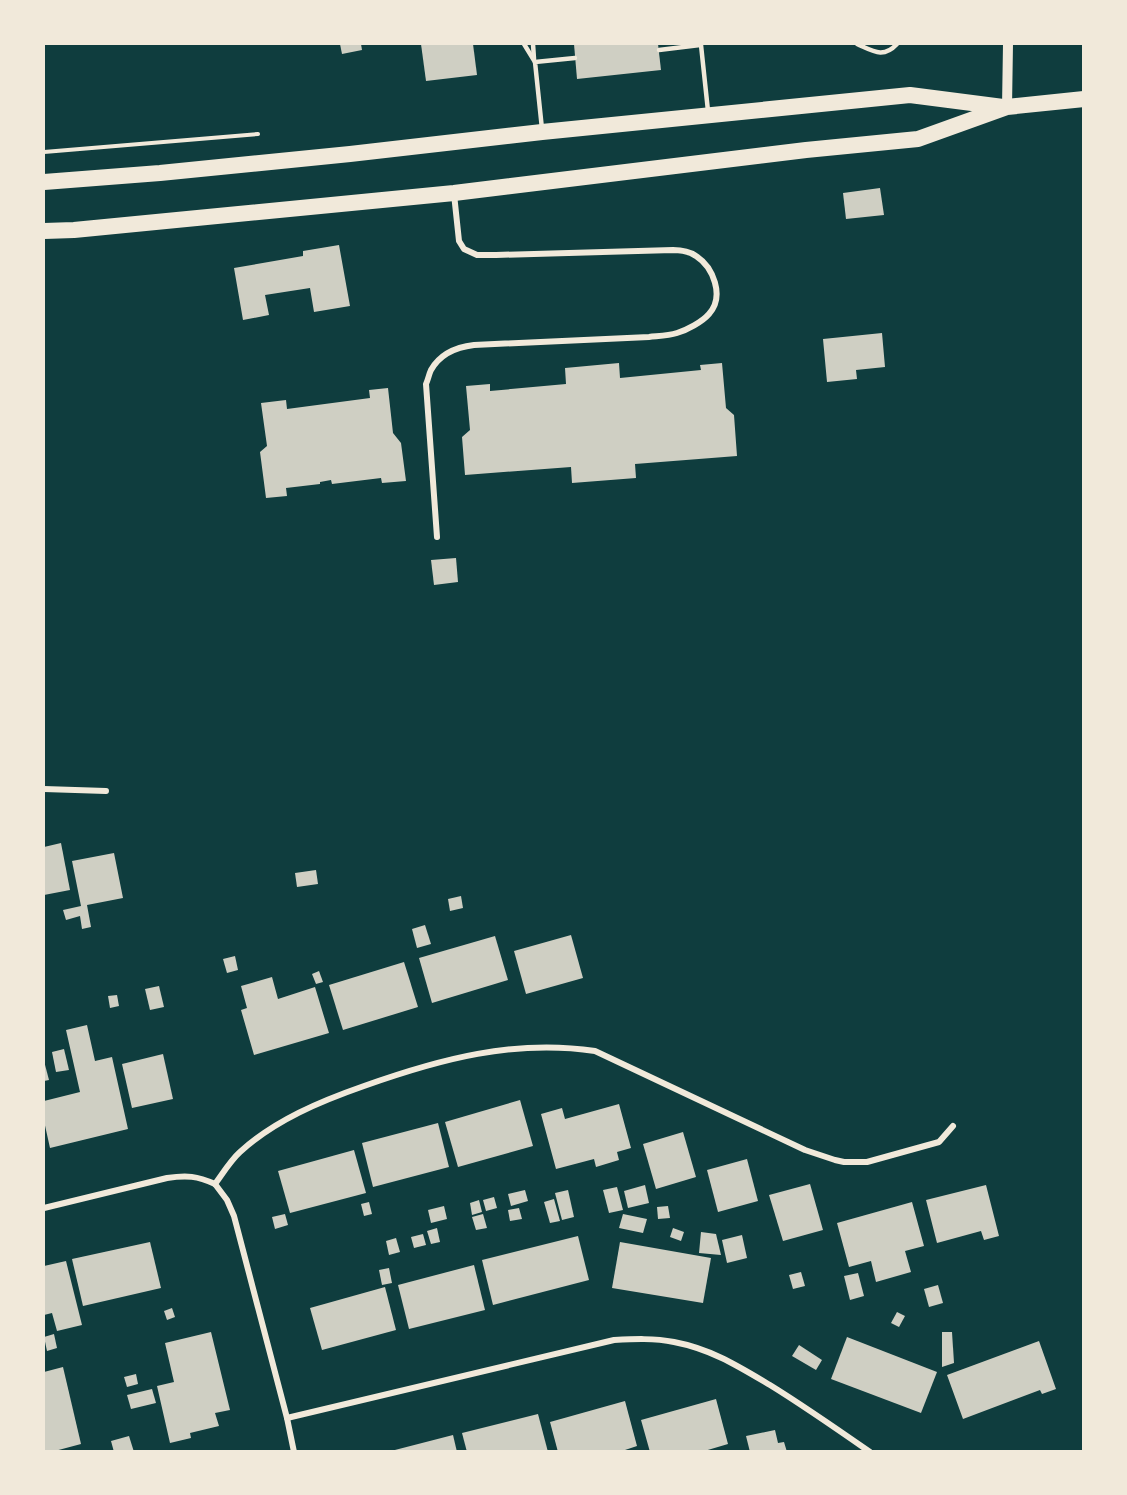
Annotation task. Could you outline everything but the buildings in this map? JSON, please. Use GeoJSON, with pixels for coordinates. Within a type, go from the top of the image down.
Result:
{"type":"FeatureCollection","features":[{"type":"Feature","properties":{"kind":"highway"},"geometry":{"type":"LineString","coordinates":[[44,182],[350,154],[910,95],[1007,107],[1083,99]]}},
{"type":"Feature","properties":{"kind":"highway"},"geometry":{"type":"LineString","coordinates":[[44,231],[454,193],[918,139],[1007,107]]}},
{"type":"Feature","properties":{"kind":"street"},"geometry":{"type":"LineString","coordinates":[[1007,107],[1008,44]]}},
{"type":"Feature","properties":{"kind":"street"},"geometry":{"type":"LineString","coordinates":[[437,537],[426,384],[431,370],[442,358],[463,346],[649,337],[676,333],[710,313],[716,300],[716,286],[712,275],[696,255],[686,251],[477,255],[464,249],[459,241],[454,193]]}},
{"type":"Feature","properties":{"kind":"street"},"geometry":{"type":"LineString","coordinates":[[44,789],[106,791]]}},
{"type":"Feature","properties":{"kind":"street"},"geometry":{"type":"LineString","coordinates":[[215,1184],[240,1152],[284,1121],[316,1104],[438,1062],[493,1051],[541,1047],[567,1047],[596,1051],[805,1150],[844,1162],[867,1162],[939,1142],[953,1126]]}},
{"type":"Feature","properties":{"kind":"street"},"geometry":{"type":"LineString","coordinates":[[44,1208],[167,1178],[199,1177],[215,1184],[227,1200],[234,1216],[294,1452]]}},
{"type":"Feature","properties":{"kind":"street"},"geometry":{"type":"LineString","coordinates":[[287,1418],[614,1340],[646,1338],[672,1341],[724,1358],[789,1397],[870,1452]]}},
{"type":"Feature","properties":{"kind":"lane"},"geometry":{"type":"LineString","coordinates":[[524,44],[535,62]]}},
{"type":"Feature","properties":{"kind":"lane"},"geometry":{"type":"LineString","coordinates":[[533,44],[542,132]]}},
{"type":"Feature","properties":{"kind":"lane"},"geometry":{"type":"LineString","coordinates":[[659,50],[700,44],[708,116]]}},
{"type":"Feature","properties":{"kind":"lane"},"geometry":{"type":"LineString","coordinates":[[856,44],[882,54],[892,50],[897,44]]}},
{"type":"Feature","properties":{"kind":"lane"},"geometry":{"type":"LineString","coordinates":[[535,62],[575,58]]}}]}
